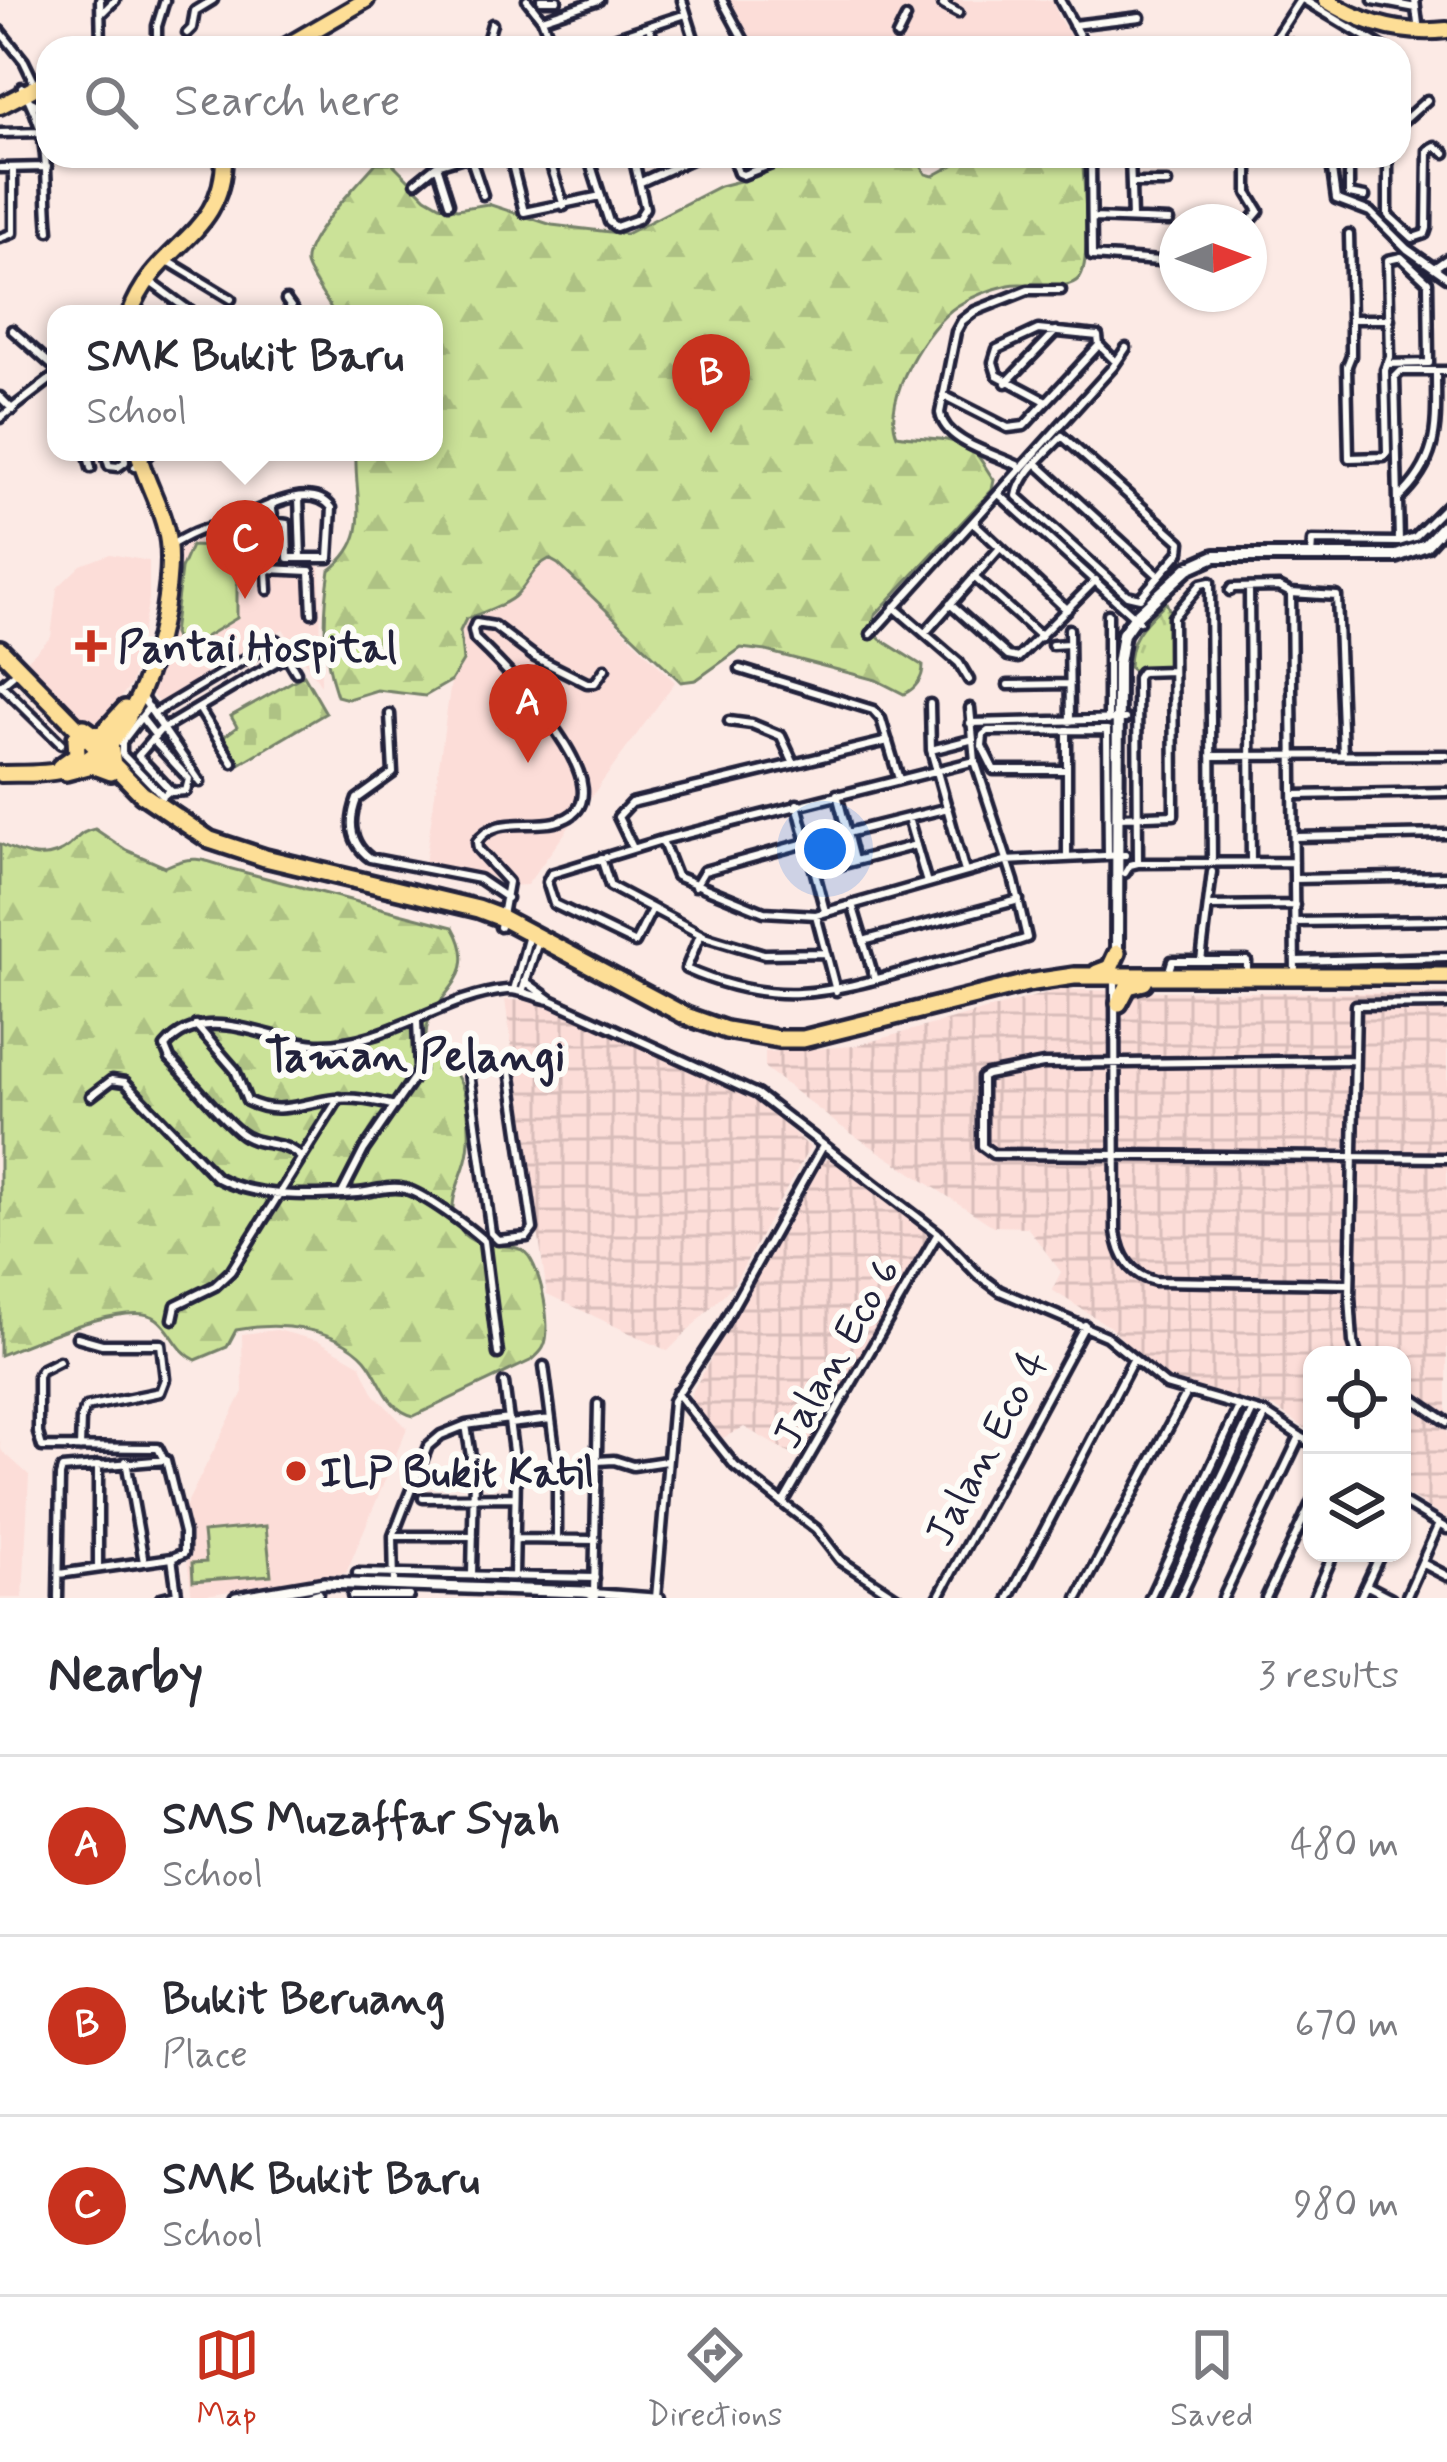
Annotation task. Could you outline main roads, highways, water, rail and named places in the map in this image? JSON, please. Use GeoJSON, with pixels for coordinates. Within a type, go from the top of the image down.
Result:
{"type":"FeatureCollection","features":[{"type":"Feature","properties":{"kind":"highway"},"geometry":{"type":"LineString","coordinates":[[0,649],[95,751]]}},
{"type":"Feature","properties":{"kind":"highway"},"geometry":{"type":"LineString","coordinates":[[0,662],[77,755],[63,770]]}},
{"type":"Feature","properties":{"kind":"highway"},"geometry":{"type":"LineString","coordinates":[[46,695],[94,735],[132,714]]}},
{"type":"Feature","properties":{"kind":"highway"},"geometry":{"type":"LineString","coordinates":[[132,714],[110,745],[156,806],[210,840],[501,922],[706,1024],[779,1039],[818,1036],[1027,982],[1091,979],[1108,970],[1120,954]]}},
{"type":"Feature","properties":{"kind":"highway"},"geometry":{"type":"LineString","coordinates":[[68,741],[123,765]]}},
{"type":"Feature","properties":{"kind":"highway"},"geometry":{"type":"LineString","coordinates":[[63,770],[123,765]]}},
{"type":"Feature","properties":{"kind":"highway"},"geometry":{"type":"LineString","coordinates":[[1120,954],[1127,971],[1123,984]]}},
{"type":"Feature","properties":{"kind":"highway"},"geometry":{"type":"LineString","coordinates":[[1091,979],[1106,987],[1169,975],[1295,973],[1447,979]]}},
{"type":"Feature","properties":{"kind":"highway"},"geometry":{"type":"LineString","coordinates":[[1123,984],[1295,973]]}},
{"type":"Feature","properties":{"kind":"main road"},"geometry":{"type":"LineString","coordinates":[[296,36],[353,0]]}},
{"type":"Feature","properties":{"kind":"main road"},"geometry":{"type":"LineString","coordinates":[[299,36],[366,0]]}},
{"type":"Feature","properties":{"kind":"main road"},"geometry":{"type":"LineString","coordinates":[[1326,0],[1358,19],[1395,29],[1447,26]]}},
{"type":"Feature","properties":{"kind":"main road"},"geometry":{"type":"LineString","coordinates":[[1340,0],[1381,16],[1416,11],[1447,26]]}},
{"type":"Feature","properties":{"kind":"main road"},"geometry":{"type":"LineString","coordinates":[[0,103],[35,86]]}},
{"type":"Feature","properties":{"kind":"main road"},"geometry":{"type":"LineString","coordinates":[[131,305],[149,267],[206,212],[219,168]]}},
{"type":"Feature","properties":{"kind":"main road"},"geometry":{"type":"LineString","coordinates":[[132,305],[164,258],[212,214],[221,193],[221,168]]}},
{"type":"Feature","properties":{"kind":"main road"},"geometry":{"type":"LineString","coordinates":[[138,461],[159,536],[159,580]]}},
{"type":"Feature","properties":{"kind":"main road"},"geometry":{"type":"LineString","coordinates":[[0,771],[63,770],[95,751],[132,714],[148,706],[169,547],[164,522],[139,461]]}},
{"type":"Feature","properties":{"kind":"main road"},"geometry":{"type":"LineString","coordinates":[[153,514],[169,547]]}},
{"type":"Feature","properties":{"kind":"main road"},"geometry":{"type":"LineString","coordinates":[[1120,954],[1117,855],[1128,817],[1114,723],[1127,643],[1137,619],[1190,574],[1215,563],[1404,555],[1426,544],[1447,522]]}},
{"type":"Feature","properties":{"kind":"main road"},"geometry":{"type":"LineString","coordinates":[[1311,557],[1403,562],[1429,550],[1447,532]]}},
{"type":"Feature","properties":{"kind":"main road"},"geometry":{"type":"LineString","coordinates":[[132,714],[164,552],[169,547]]}},
{"type":"Feature","properties":{"kind":"main road"},"geometry":{"type":"LineString","coordinates":[[1117,855],[1125,873],[1120,954]]}},
{"type":"Feature","properties":{"kind":"place","name":"Bukit Beruang"},"geometry":{"type":"Point","coordinates":[711,433]}},
{"type":"Feature","properties":{"kind":"place","name":"SMK Bukit Baru"},"geometry":{"type":"Point","coordinates":[245,599]}},
{"type":"Feature","properties":{"kind":"place","name":"Pantai Hospital"},"geometry":{"type":"Point","coordinates":[91,646]}},
{"type":"Feature","properties":{"kind":"place","name":"SMS Muzaffar Syah"},"geometry":{"type":"Point","coordinates":[528,763]}},
{"type":"Feature","properties":{"kind":"place","name":"ILP Bukit Katil"},"geometry":{"type":"Point","coordinates":[296,1471]}},
{"type":"Feature","properties":{"kind":"district","name":"Taman Pelangi"},"geometry":{"type":"Point","coordinates":[415,1054]}}]}
